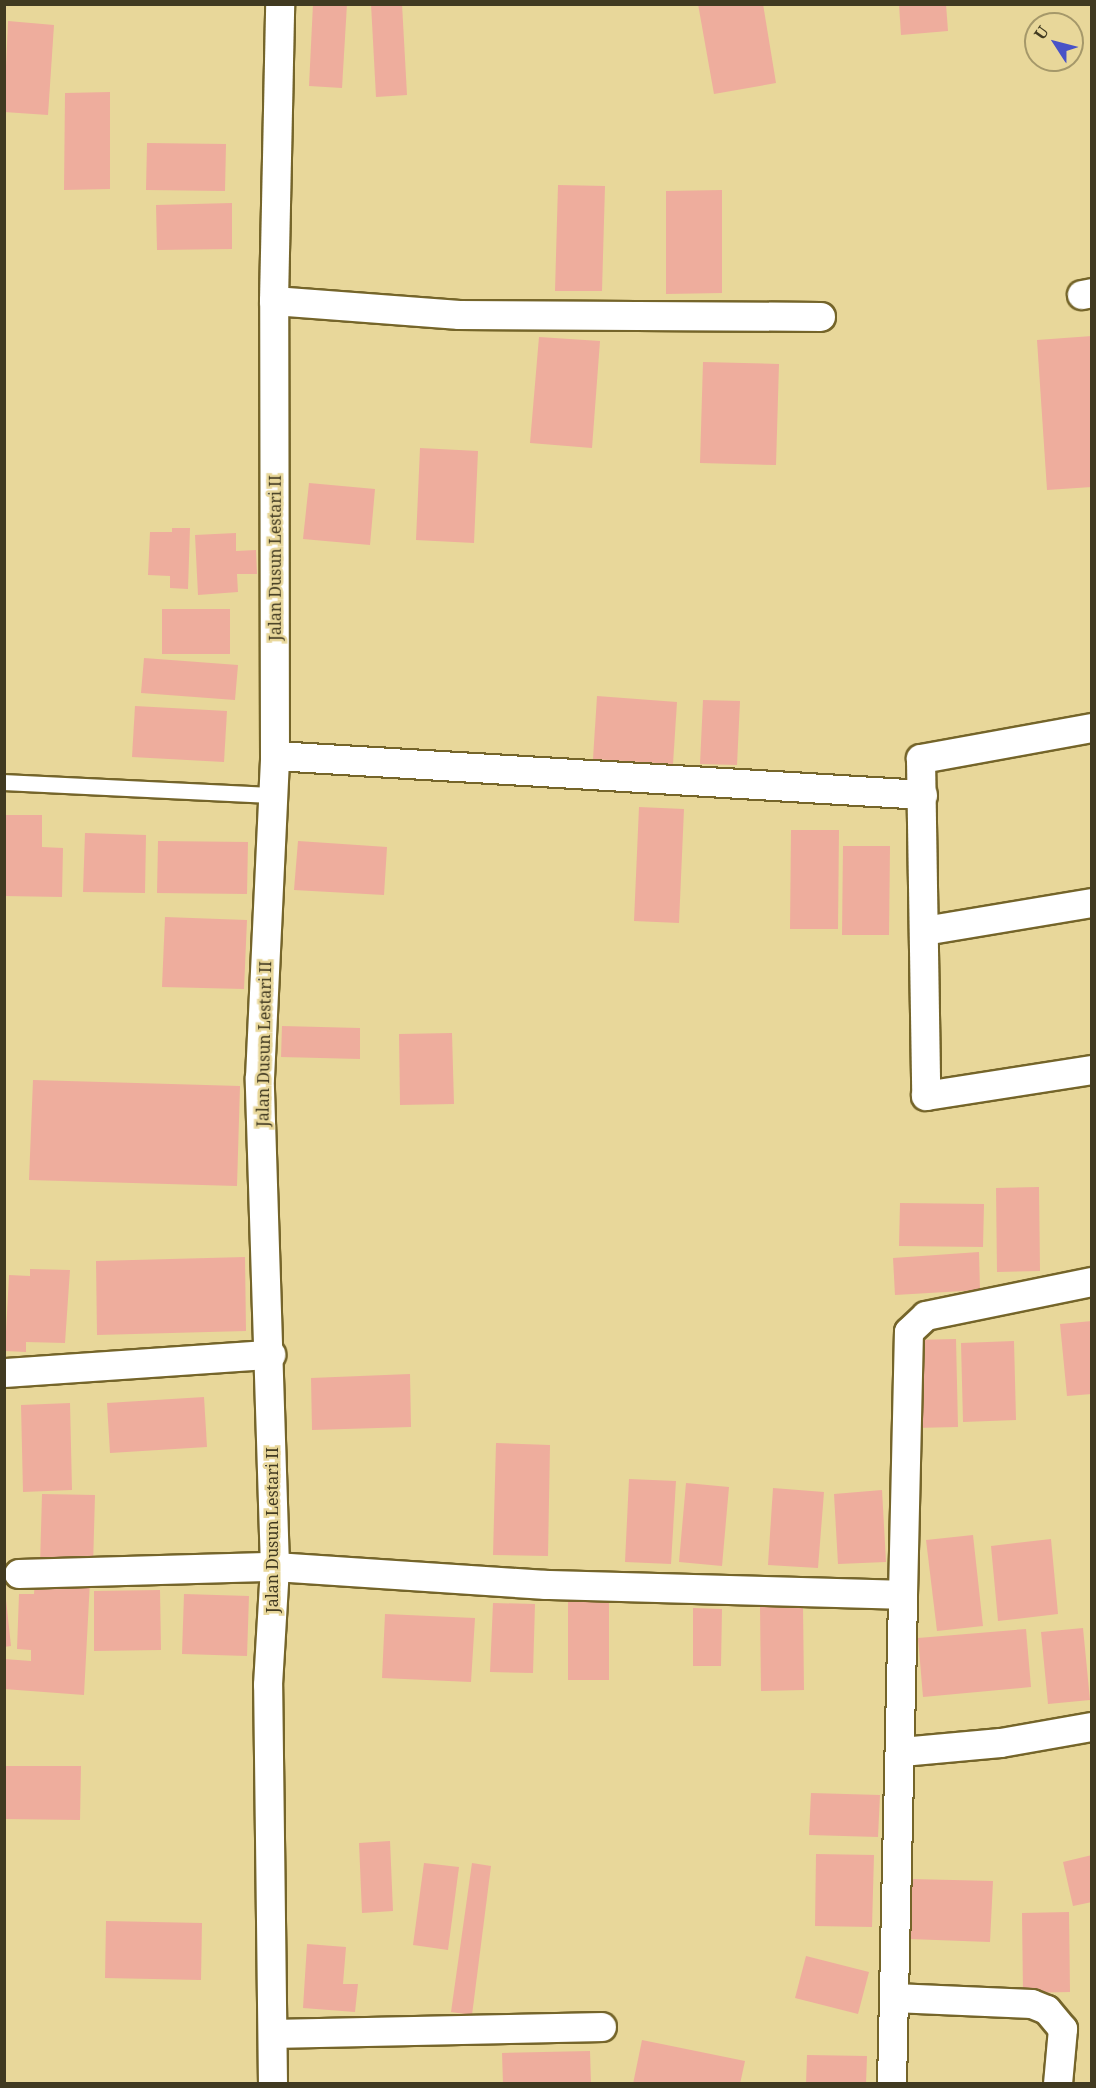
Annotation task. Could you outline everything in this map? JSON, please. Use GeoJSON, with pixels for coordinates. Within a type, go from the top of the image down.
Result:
{"type":"FeatureCollection","features":[{"type":"Feature","properties":{"kind":"street","name":"Jalan Dusun Lestari II"},"geometry":{"type":"LineString","coordinates":[[273,2084],[268,1685],[275,1567],[271,1355],[260,1078],[275,756],[274,301],[280,4]]}},
{"type":"Feature","properties":{"kind":"street"},"geometry":{"type":"LineString","coordinates":[[274,301],[459,315],[821,318]]}},
{"type":"Feature","properties":{"kind":"street"},"geometry":{"type":"LineString","coordinates":[[1092,728],[921,759],[926,1096],[1092,1070]]}},
{"type":"Feature","properties":{"kind":"street"},"geometry":{"type":"LineString","coordinates":[[275,756],[923,795]]}},
{"type":"Feature","properties":{"kind":"street"},"geometry":{"type":"LineString","coordinates":[[925,931],[1092,903]]}},
{"type":"Feature","properties":{"kind":"street"},"geometry":{"type":"LineString","coordinates":[[892,2084],[902,1752],[909,1332],[926,1316],[1092,1282]]}},
{"type":"Feature","properties":{"kind":"street"},"geometry":{"type":"LineString","coordinates":[[4,1373],[271,1355]]}},
{"type":"Feature","properties":{"kind":"street"},"geometry":{"type":"LineString","coordinates":[[19,1574],[275,1567],[546,1585],[903,1595]]}},
{"type":"Feature","properties":{"kind":"street"},"geometry":{"type":"LineString","coordinates":[[902,1752],[1001,1743],[1092,1727]]}},
{"type":"Feature","properties":{"kind":"street"},"geometry":{"type":"LineString","coordinates":[[894,1998],[1032,2004],[1047,2010],[1063,2029],[1058,2084]]}},
{"type":"Feature","properties":{"kind":"street"},"geometry":{"type":"LineString","coordinates":[[274,2034],[602,2027]]}},
{"type":"Feature","properties":{"kind":"lane"},"geometry":{"type":"LineString","coordinates":[[4,782],[274,795]]}},
{"type":"Feature","properties":{"kind":"building"},"geometry":{"type":"Polygon","coordinates":[[[313,4],[347,4],[342,88],[309,86],[313,4]]]}},
{"type":"Feature","properties":{"kind":"building"},"geometry":{"type":"Polygon","coordinates":[[[371,4],[402,4],[407,95],[376,97],[371,4]]]}},
{"type":"Feature","properties":{"kind":"building"},"geometry":{"type":"Polygon","coordinates":[[[698,4],[763,4],[776,83],[714,94],[698,4]]]}},
{"type":"Feature","properties":{"kind":"building"},"geometry":{"type":"Polygon","coordinates":[[[899,4],[946,4],[948,31],[901,35],[899,4]]]}},
{"type":"Feature","properties":{"kind":"building"},"geometry":{"type":"Polygon","coordinates":[[[8,21],[54,25],[48,115],[4,112],[8,21]]]}},
{"type":"Feature","properties":{"kind":"building"},"geometry":{"type":"Polygon","coordinates":[[[110,92],[110,189],[64,190],[65,93],[110,92]]]}},
{"type":"Feature","properties":{"kind":"building"},"geometry":{"type":"Polygon","coordinates":[[[147,143],[226,144],[225,191],[146,190],[147,143]]]}},
{"type":"Feature","properties":{"kind":"building"},"geometry":{"type":"Polygon","coordinates":[[[558,185],[605,186],[602,291],[555,291],[558,185]]]}},
{"type":"Feature","properties":{"kind":"building"},"geometry":{"type":"Polygon","coordinates":[[[722,190],[722,293],[666,294],[666,191],[722,190]]]}},
{"type":"Feature","properties":{"kind":"building"},"geometry":{"type":"Polygon","coordinates":[[[232,203],[232,249],[157,250],[156,205],[232,203]]]}},
{"type":"Feature","properties":{"kind":"building"},"geometry":{"type":"Polygon","coordinates":[[[1092,336],[1092,487],[1047,490],[1037,340],[1092,336]]]}},
{"type":"Feature","properties":{"kind":"building"},"geometry":{"type":"Polygon","coordinates":[[[539,337],[600,341],[592,448],[530,443],[539,337]]]}},
{"type":"Feature","properties":{"kind":"building"},"geometry":{"type":"Polygon","coordinates":[[[703,362],[779,364],[776,465],[700,463],[703,362]]]}},
{"type":"Feature","properties":{"kind":"building"},"geometry":{"type":"Polygon","coordinates":[[[420,448],[478,451],[474,543],[416,540],[420,448]]]}},
{"type":"Feature","properties":{"kind":"building"},"geometry":{"type":"Polygon","coordinates":[[[309,483],[375,489],[370,545],[303,539],[309,483]]]}},
{"type":"Feature","properties":{"kind":"building"},"geometry":{"type":"Polygon","coordinates":[[[172,528],[190,528],[188,589],[170,588],[170,576],[148,575],[150,532],[172,532],[172,528]]]}},
{"type":"Feature","properties":{"kind":"building"},"geometry":{"type":"Polygon","coordinates":[[[236,533],[236,551],[256,550],[257,574],[237,574],[238,592],[198,595],[195,535],[236,533]]]}},
{"type":"Feature","properties":{"kind":"building"},"geometry":{"type":"Polygon","coordinates":[[[162,609],[230,609],[230,654],[162,654],[162,609]]]}},
{"type":"Feature","properties":{"kind":"building"},"geometry":{"type":"Polygon","coordinates":[[[144,658],[238,665],[235,700],[141,693],[144,658]]]}},
{"type":"Feature","properties":{"kind":"building"},"geometry":{"type":"Polygon","coordinates":[[[597,696],[677,702],[673,764],[593,759],[597,696]]]}},
{"type":"Feature","properties":{"kind":"building"},"geometry":{"type":"Polygon","coordinates":[[[703,700],[740,701],[737,765],[700,764],[703,700]]]}},
{"type":"Feature","properties":{"kind":"building"},"geometry":{"type":"Polygon","coordinates":[[[135,706],[227,711],[224,762],[132,757],[135,706]]]}},
{"type":"Feature","properties":{"kind":"building"},"geometry":{"type":"Polygon","coordinates":[[[639,807],[684,809],[679,923],[634,921],[639,807]]]}},
{"type":"Feature","properties":{"kind":"building"},"geometry":{"type":"Polygon","coordinates":[[[4,815],[42,815],[42,847],[63,848],[62,897],[4,896],[4,815]]]}},
{"type":"Feature","properties":{"kind":"building"},"geometry":{"type":"Polygon","coordinates":[[[791,830],[839,830],[838,929],[790,929],[791,830]]]}},
{"type":"Feature","properties":{"kind":"building"},"geometry":{"type":"Polygon","coordinates":[[[85,833],[146,835],[145,893],[83,892],[85,833]]]}},
{"type":"Feature","properties":{"kind":"building"},"geometry":{"type":"Polygon","coordinates":[[[158,841],[248,842],[247,894],[157,893],[158,841]]]}},
{"type":"Feature","properties":{"kind":"building"},"geometry":{"type":"Polygon","coordinates":[[[298,841],[387,847],[384,895],[294,890],[298,841]]]}},
{"type":"Feature","properties":{"kind":"building"},"geometry":{"type":"Polygon","coordinates":[[[843,846],[890,846],[889,935],[842,935],[843,846]]]}},
{"type":"Feature","properties":{"kind":"building"},"geometry":{"type":"Polygon","coordinates":[[[165,917],[247,920],[244,989],[162,987],[165,917]]]}},
{"type":"Feature","properties":{"kind":"building"},"geometry":{"type":"Polygon","coordinates":[[[282,1026],[360,1028],[360,1059],[281,1057],[282,1026]]]}},
{"type":"Feature","properties":{"kind":"building"},"geometry":{"type":"Polygon","coordinates":[[[452,1033],[454,1104],[400,1105],[399,1034],[452,1033]]]}},
{"type":"Feature","properties":{"kind":"building"},"geometry":{"type":"Polygon","coordinates":[[[33,1080],[240,1086],[237,1186],[29,1180],[33,1080]]]}},
{"type":"Feature","properties":{"kind":"building"},"geometry":{"type":"Polygon","coordinates":[[[1039,1187],[1040,1271],[997,1272],[996,1188],[1039,1187]]]}},
{"type":"Feature","properties":{"kind":"building"},"geometry":{"type":"Polygon","coordinates":[[[900,1203],[984,1204],[983,1247],[899,1246],[900,1203]]]}},
{"type":"Feature","properties":{"kind":"building"},"geometry":{"type":"Polygon","coordinates":[[[979,1252],[980,1290],[895,1295],[893,1258],[979,1252]]]}},
{"type":"Feature","properties":{"kind":"building"},"geometry":{"type":"Polygon","coordinates":[[[245,1257],[246,1331],[97,1335],[96,1261],[245,1257]]]}},
{"type":"Feature","properties":{"kind":"building"},"geometry":{"type":"Polygon","coordinates":[[[30,1269],[70,1270],[65,1343],[26,1342],[26,1352],[5,1351],[9,1275],[30,1276],[30,1269]]]}},
{"type":"Feature","properties":{"kind":"building"},"geometry":{"type":"Polygon","coordinates":[[[1092,1321],[1092,1394],[1067,1396],[1060,1324],[1092,1321]]]}},
{"type":"Feature","properties":{"kind":"building"},"geometry":{"type":"Polygon","coordinates":[[[956,1339],[958,1427],[914,1428],[913,1340],[956,1339]]]}},
{"type":"Feature","properties":{"kind":"building"},"geometry":{"type":"Polygon","coordinates":[[[1014,1341],[1016,1420],[963,1422],[961,1343],[1014,1341]]]}},
{"type":"Feature","properties":{"kind":"building"},"geometry":{"type":"Polygon","coordinates":[[[410,1374],[411,1427],[312,1430],[311,1378],[410,1374]]]}},
{"type":"Feature","properties":{"kind":"building"},"geometry":{"type":"Polygon","coordinates":[[[204,1397],[207,1447],[110,1453],[107,1403],[204,1397]]]}},
{"type":"Feature","properties":{"kind":"building"},"geometry":{"type":"Polygon","coordinates":[[[70,1403],[72,1490],[23,1492],[21,1405],[70,1403]]]}},
{"type":"Feature","properties":{"kind":"building"},"geometry":{"type":"Polygon","coordinates":[[[496,1443],[550,1445],[548,1556],[493,1555],[496,1443]]]}},
{"type":"Feature","properties":{"kind":"building"},"geometry":{"type":"Polygon","coordinates":[[[629,1479],[676,1481],[671,1564],[625,1562],[629,1479]]]}},
{"type":"Feature","properties":{"kind":"building"},"geometry":{"type":"Polygon","coordinates":[[[686,1483],[729,1487],[722,1566],[679,1562],[686,1483]]]}},
{"type":"Feature","properties":{"kind":"building"},"geometry":{"type":"Polygon","coordinates":[[[773,1488],[824,1492],[818,1568],[768,1565],[773,1488]]]}},
{"type":"Feature","properties":{"kind":"building"},"geometry":{"type":"Polygon","coordinates":[[[882,1490],[886,1562],[838,1564],[834,1494],[882,1490]]]}},
{"type":"Feature","properties":{"kind":"building"},"geometry":{"type":"Polygon","coordinates":[[[42,1494],[95,1495],[93,1567],[40,1566],[42,1494]]]}},
{"type":"Feature","properties":{"kind":"building"},"geometry":{"type":"Polygon","coordinates":[[[973,1535],[983,1626],[937,1631],[926,1540],[973,1535]]]}},
{"type":"Feature","properties":{"kind":"building"},"geometry":{"type":"Polygon","coordinates":[[[1051,1539],[1058,1614],[998,1621],[991,1546],[1051,1539]]]}},
{"type":"Feature","properties":{"kind":"building"},"geometry":{"type":"Polygon","coordinates":[[[35,1579],[90,1581],[84,1695],[4,1689],[4,1659],[31,1661],[31,1650],[17,1649],[19,1594],[34,1594],[35,1579]]]}},
{"type":"Feature","properties":{"kind":"building"},"geometry":{"type":"Polygon","coordinates":[[[4,1581],[11,1646],[4,1647],[4,1581]]]}},
{"type":"Feature","properties":{"kind":"building"},"geometry":{"type":"Polygon","coordinates":[[[160,1590],[161,1650],[94,1651],[94,1591],[160,1590]]]}},
{"type":"Feature","properties":{"kind":"building"},"geometry":{"type":"Polygon","coordinates":[[[184,1594],[249,1596],[247,1656],[182,1654],[184,1594]]]}},
{"type":"Feature","properties":{"kind":"building"},"geometry":{"type":"Polygon","coordinates":[[[609,1600],[609,1680],[568,1680],[568,1601],[609,1600]]]}},
{"type":"Feature","properties":{"kind":"building"},"geometry":{"type":"Polygon","coordinates":[[[493,1603],[535,1604],[533,1673],[490,1672],[493,1603]]]}},
{"type":"Feature","properties":{"kind":"building"},"geometry":{"type":"Polygon","coordinates":[[[803,1606],[804,1690],[761,1691],[760,1607],[803,1606]]]}},
{"type":"Feature","properties":{"kind":"building"},"geometry":{"type":"Polygon","coordinates":[[[693,1608],[722,1609],[721,1666],[693,1666],[693,1608]]]}},
{"type":"Feature","properties":{"kind":"building"},"geometry":{"type":"Polygon","coordinates":[[[385,1614],[475,1618],[471,1682],[382,1678],[385,1614]]]}},
{"type":"Feature","properties":{"kind":"building"},"geometry":{"type":"Polygon","coordinates":[[[1083,1628],[1090,1700],[1048,1704],[1041,1632],[1083,1628]]]}},
{"type":"Feature","properties":{"kind":"building"},"geometry":{"type":"Polygon","coordinates":[[[1026,1629],[1031,1687],[923,1697],[918,1638],[1026,1629]]]}},
{"type":"Feature","properties":{"kind":"building"},"geometry":{"type":"Polygon","coordinates":[[[4,1766],[81,1766],[80,1820],[4,1819],[4,1766]]]}},
{"type":"Feature","properties":{"kind":"building"},"geometry":{"type":"Polygon","coordinates":[[[811,1793],[880,1795],[878,1837],[809,1835],[811,1793]]]}},
{"type":"Feature","properties":{"kind":"building"},"geometry":{"type":"Polygon","coordinates":[[[390,1841],[393,1911],[362,1913],[359,1843],[390,1841]]]}},
{"type":"Feature","properties":{"kind":"building"},"geometry":{"type":"Polygon","coordinates":[[[816,1854],[874,1855],[872,1927],[815,1926],[816,1854]]]}},
{"type":"Feature","properties":{"kind":"building"},"geometry":{"type":"Polygon","coordinates":[[[1092,1855],[1092,1902],[1073,1906],[1063,1862],[1092,1855]]]}},
{"type":"Feature","properties":{"kind":"building"},"geometry":{"type":"Polygon","coordinates":[[[424,1863],[459,1867],[448,1950],[413,1945],[424,1863]]]}},
{"type":"Feature","properties":{"kind":"building"},"geometry":{"type":"Polygon","coordinates":[[[472,1863],[491,1866],[472,2015],[451,2012],[472,1863]]]}},
{"type":"Feature","properties":{"kind":"building"},"geometry":{"type":"Polygon","coordinates":[[[912,1879],[993,1881],[990,1942],[909,1939],[912,1879]]]}},
{"type":"Feature","properties":{"kind":"building"},"geometry":{"type":"Polygon","coordinates":[[[1069,1912],[1070,1992],[1023,1993],[1022,1913],[1069,1912]]]}},
{"type":"Feature","properties":{"kind":"building"},"geometry":{"type":"Polygon","coordinates":[[[106,1921],[202,1923],[201,1980],[105,1978],[106,1921]]]}},
{"type":"Feature","properties":{"kind":"building"},"geometry":{"type":"Polygon","coordinates":[[[307,1944],[346,1947],[343,1984],[358,1984],[355,2012],[303,2008],[307,1944]]]}},
{"type":"Feature","properties":{"kind":"building"},"geometry":{"type":"Polygon","coordinates":[[[806,1956],[869,1972],[858,2014],[795,1998],[806,1956]]]}},
{"type":"Feature","properties":{"kind":"building"},"geometry":{"type":"Polygon","coordinates":[[[642,2040],[745,2061],[740,2084],[633,2084],[642,2040]]]}},
{"type":"Feature","properties":{"kind":"building"},"geometry":{"type":"Polygon","coordinates":[[[590,2051],[591,2084],[503,2084],[502,2053],[590,2051]]]}},
{"type":"Feature","properties":{"kind":"building"},"geometry":{"type":"Polygon","coordinates":[[[807,2055],[867,2056],[866,2084],[806,2084],[807,2055]]]}}]}
